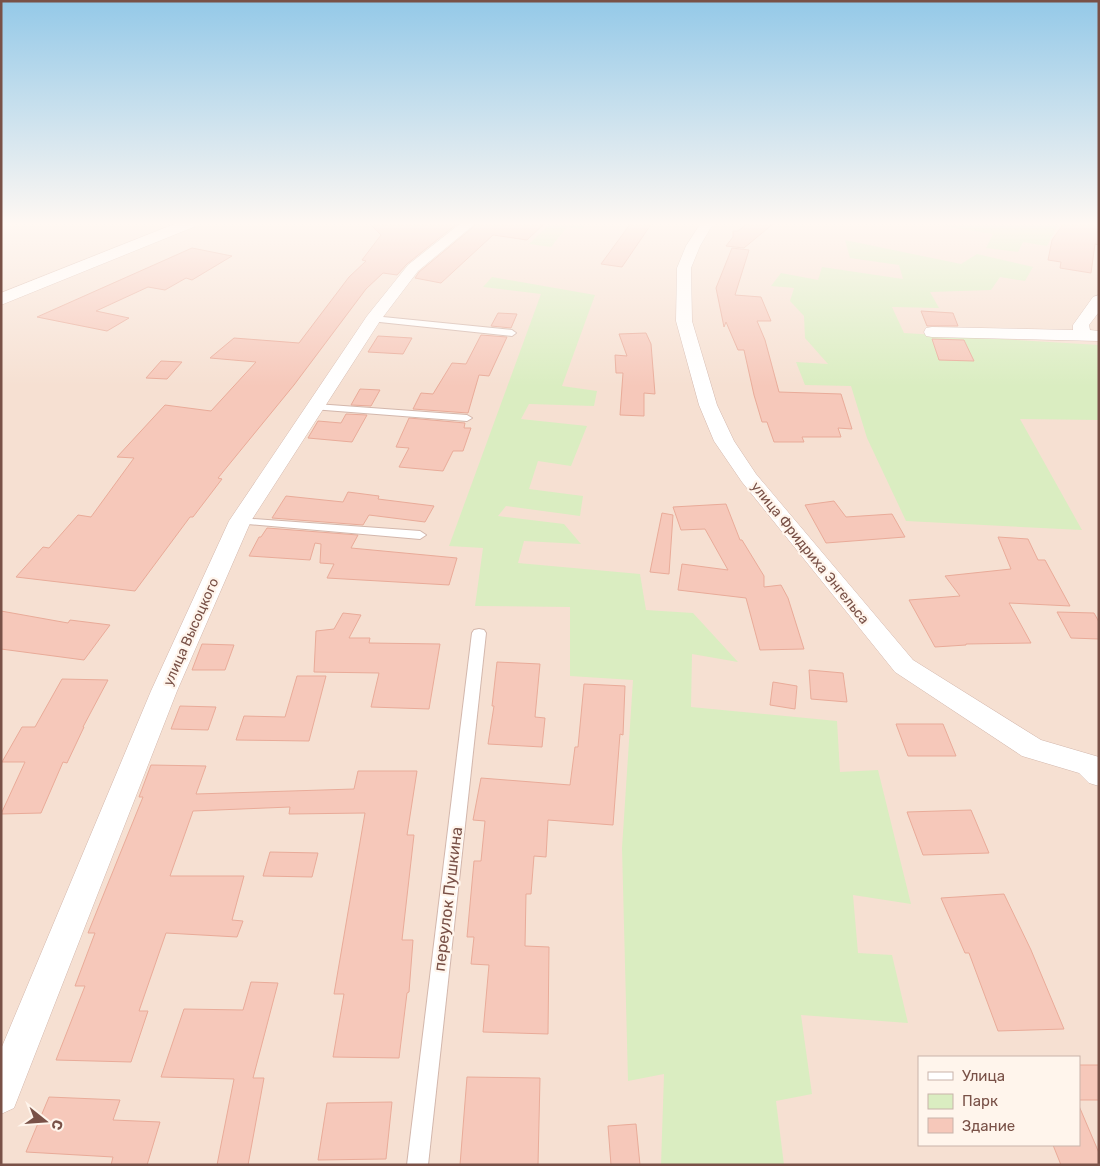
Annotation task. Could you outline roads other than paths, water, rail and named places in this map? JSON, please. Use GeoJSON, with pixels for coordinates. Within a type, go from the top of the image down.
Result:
{"type":"FeatureCollection","features":[{"type":"Feature","properties":{"kind":"main road"},"geometry":{"type":"LineString","coordinates":[[1,300],[56,277]]}},
{"type":"Feature","properties":{"kind":"street","name":"улица Высоцкого"},"geometry":{"type":"LineString","coordinates":[[1,1095],[164,691],[240,521],[373,319],[406,277]]}},
{"type":"Feature","properties":{"kind":"street","name":"улица Фридриха Энгельса"},"geometry":{"type":"LineString","coordinates":[[684,277],[684,321],[708,404],[724,441],[749,478],[904,666],[1032,748],[1096,768]]}},
{"type":"Feature","properties":{"kind":"street"},"geometry":{"type":"LineString","coordinates":[[1090,335],[1081,325],[1099,300]]}},
{"type":"Feature","properties":{"kind":"street"},"geometry":{"type":"LineString","coordinates":[[932,332],[1090,335]]}},
{"type":"Feature","properties":{"kind":"lane"},"geometry":{"type":"LineString","coordinates":[[373,319],[512,333]]}},
{"type":"Feature","properties":{"kind":"lane"},"geometry":{"type":"LineString","coordinates":[[316,407],[467,418]]}},
{"type":"Feature","properties":{"kind":"lane"},"geometry":{"type":"LineString","coordinates":[[240,521],[420,535]]}},
{"type":"Feature","properties":{"kind":"lane","name":"переулок Пушкина"},"geometry":{"type":"LineString","coordinates":[[417,1165],[479,633]]}}]}
